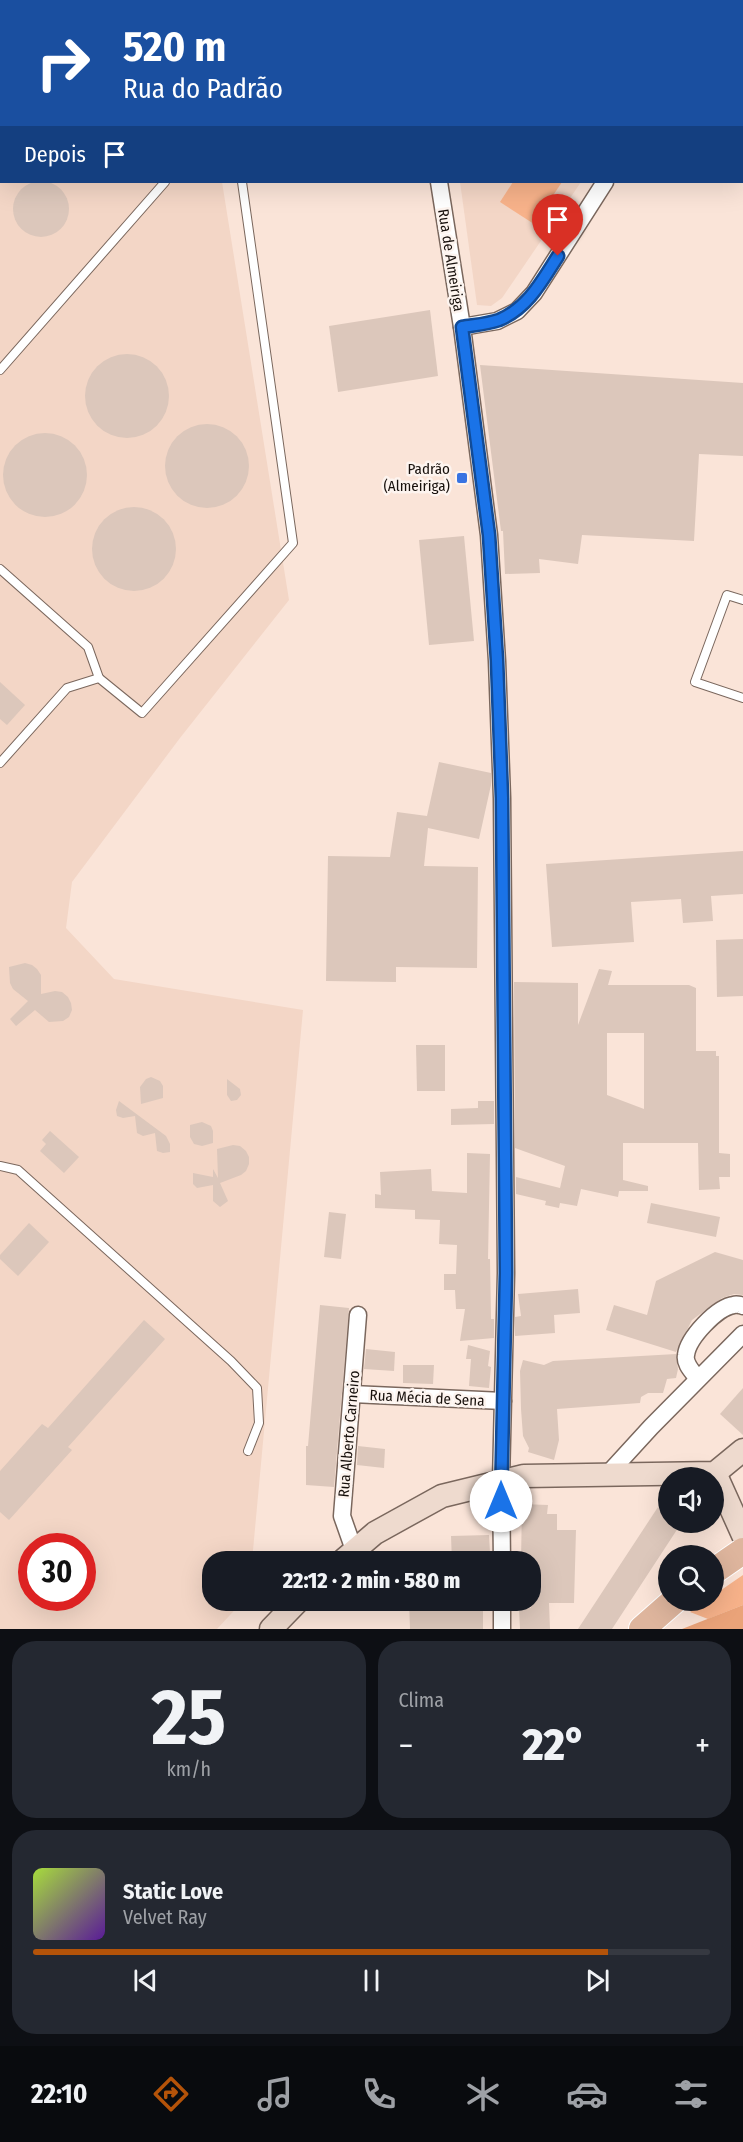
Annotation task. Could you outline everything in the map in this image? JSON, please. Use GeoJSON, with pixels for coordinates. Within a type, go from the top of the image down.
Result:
{"type":"FeatureCollection","features":[{"type":"Feature","properties":{"kind":"main road"},"geometry":{"type":"LineString","coordinates":[[724,1564],[743,1551]]}},
{"type":"Feature","properties":{"kind":"main road"},"geometry":{"type":"LineString","coordinates":[[642,1629],[662,1611]]}},
{"type":"Feature","properties":{"kind":"street","name":"Rua de Almeiriga"},"geometry":{"type":"LineString","coordinates":[[439,183],[462,327],[489,535],[498,672],[502,798],[506,1273],[501,1481],[502,1551]]}},
{"type":"Feature","properties":{"kind":"street"},"geometry":{"type":"LineString","coordinates":[[462,327],[497,321],[517,311],[534,293],[604,183]]}},
{"type":"Feature","properties":{"kind":"street"},"geometry":{"type":"LineString","coordinates":[[698,1379],[686,1363],[690,1342],[722,1309],[734,1304],[743,1306]]}},
{"type":"Feature","properties":{"kind":"street","name":"Rua Alberto Carneiro"},"geometry":{"type":"LineString","coordinates":[[347,1551],[342,1516],[358,1315]]}},
{"type":"Feature","properties":{"kind":"street"},"geometry":{"type":"LineString","coordinates":[[608,1474],[743,1334]]}},
{"type":"Feature","properties":{"kind":"street","name":"Rua Mécia de Sena"},"geometry":{"type":"LineString","coordinates":[[352,1394],[503,1401]]}},
{"type":"Feature","properties":{"kind":"street"},"geometry":{"type":"LineString","coordinates":[[722,1467],[743,1450]]}},
{"type":"Feature","properties":{"kind":"street"},"geometry":{"type":"LineString","coordinates":[[354,1551],[375,1533],[442,1496],[524,1476],[658,1474]]}},
{"type":"Feature","properties":{"kind":"street"},"geometry":{"type":"LineString","coordinates":[[724,1493],[743,1535]]}},
{"type":"Feature","properties":{"kind":"street"},"geometry":{"type":"LineString","coordinates":[[271,1629],[288,1611]]}},
{"type":"Feature","properties":{"kind":"street"},"geometry":{"type":"LineString","coordinates":[[502,1611],[502,1629]]}},
{"type":"Feature","properties":{"kind":"lane"},"geometry":{"type":"LineString","coordinates":[[0,370],[164,183]]}},
{"type":"Feature","properties":{"kind":"lane"},"geometry":{"type":"LineString","coordinates":[[0,569],[88,647],[99,678],[142,712],[293,543],[242,183]]}},
{"type":"Feature","properties":{"kind":"lane"},"geometry":{"type":"LineString","coordinates":[[743,600],[727,595],[695,682],[743,698]]}},
{"type":"Feature","properties":{"kind":"lane"},"geometry":{"type":"LineString","coordinates":[[0,763],[67,688],[99,678]]}},
{"type":"Feature","properties":{"kind":"lane"},"geometry":{"type":"LineString","coordinates":[[0,1166],[18,1170],[231,1361],[257,1388],[259,1423],[248,1451]]}},
{"type":"Feature","properties":{"kind":"shaded area"},"geometry":{"type":"Polygon","coordinates":[[[0,183],[222,183],[289,600],[180,738],[72,882],[66,928],[114,979],[303,1010],[253,1551],[202,1551],[202,1611],[234,1611],[217,1629],[0,1629],[0,183]]]}},
{"type":"Feature","properties":{"kind":"shaded area"},"geometry":{"type":"Polygon","coordinates":[[[460,183],[580,183],[502,298],[491,306],[477,305],[460,183]]]}},
{"type":"Feature","properties":{"kind":"shaded area"},"geometry":{"type":"Polygon","coordinates":[[[512,183],[561,183],[534,224],[500,202],[512,183]]]}},
{"type":"Feature","properties":{"kind":"shaded area"},"geometry":{"type":"Polygon","coordinates":[[[743,1575],[743,1605],[708,1619],[690,1612],[724,1611],[724,1588],[743,1575]]]}},
{"type":"Feature","properties":{"kind":"shaded area"},"geometry":{"type":"Polygon","coordinates":[[[743,1605],[743,1629],[682,1629],[743,1605]]]}},
{"type":"Feature","properties":{"kind":"building"},"geometry":{"type":"Polygon","coordinates":[[[30,183],[52,183],[61,189],[68,204],[67,220],[61,229],[52,235],[41,237],[30,235],[21,229],[15,220],[13,209],[15,198],[21,189],[30,183]]]}},
{"type":"Feature","properties":{"kind":"building"},"geometry":{"type":"Polygon","coordinates":[[[430,310],[438,376],[338,392],[329,326],[430,310]]]}},
{"type":"Feature","properties":{"kind":"building"},"geometry":{"type":"Polygon","coordinates":[[[127,354],[150,361],[162,373],[169,396],[162,419],[150,431],[127,438],[104,431],[92,419],[85,396],[92,373],[104,361],[127,354]]]}},
{"type":"Feature","properties":{"kind":"building"},"geometry":{"type":"Polygon","coordinates":[[[480,365],[743,383],[743,456],[699,454],[694,541],[582,535],[578,564],[539,559],[540,573],[505,574],[503,531],[501,531],[480,365]]]}},
{"type":"Feature","properties":{"kind":"building"},"geometry":{"type":"Polygon","coordinates":[[[207,424],[223,427],[237,436],[246,450],[249,466],[246,482],[237,496],[223,505],[207,508],[191,505],[177,496],[168,482],[165,466],[168,450],[177,436],[191,427],[207,424]]]}},
{"type":"Feature","properties":{"kind":"building"},"geometry":{"type":"Polygon","coordinates":[[[45,433],[61,436],[75,445],[84,459],[87,475],[84,491],[75,505],[61,514],[45,517],[29,514],[15,505],[6,491],[3,475],[6,459],[15,445],[29,436],[45,433]]]}},
{"type":"Feature","properties":{"kind":"building"},"geometry":{"type":"Polygon","coordinates":[[[134,507],[150,510],[164,519],[173,533],[176,549],[173,565],[164,579],[150,588],[134,591],[118,588],[104,579],[95,565],[92,549],[95,533],[104,519],[118,510],[134,507]]]}},
{"type":"Feature","properties":{"kind":"building"},"geometry":{"type":"Polygon","coordinates":[[[464,536],[474,641],[429,645],[419,540],[464,536]]]}},
{"type":"Feature","properties":{"kind":"building"},"geometry":{"type":"Polygon","coordinates":[[[0,682],[25,705],[7,725],[0,719],[0,682]]]}},
{"type":"Feature","properties":{"kind":"building"},"geometry":{"type":"Polygon","coordinates":[[[439,762],[491,773],[491,785],[479,839],[428,828],[424,866],[478,867],[477,968],[396,967],[396,982],[326,981],[328,856],[390,857],[397,812],[427,816],[439,762]]]}},
{"type":"Feature","properties":{"kind":"building"},"geometry":{"type":"Polygon","coordinates":[[[743,851],[743,894],[711,896],[713,921],[683,923],[681,899],[631,902],[634,942],[552,947],[546,864],[743,851]]]}},
{"type":"Feature","properties":{"kind":"building"},"geometry":{"type":"Polygon","coordinates":[[[743,939],[743,996],[717,997],[716,940],[743,939]]]}},
{"type":"Feature","properties":{"kind":"building"},"geometry":{"type":"Polygon","coordinates":[[[25,963],[32,965],[41,975],[41,994],[55,991],[62,992],[68,997],[72,1010],[69,1017],[63,1021],[49,1022],[35,1010],[16,1026],[10,1019],[28,1001],[13,989],[10,983],[9,967],[25,963]]]}},
{"type":"Feature","properties":{"kind":"building"},"geometry":{"type":"Polygon","coordinates":[[[599,969],[612,971],[608,985],[689,985],[696,988],[696,1051],[716,1051],[716,1056],[719,1056],[719,1153],[730,1154],[730,1177],[719,1177],[720,1189],[699,1190],[698,1143],[623,1143],[623,1180],[648,1186],[648,1191],[619,1191],[618,1197],[581,1189],[577,1206],[560,1203],[559,1208],[545,1205],[546,1201],[516,1194],[516,1177],[560,1188],[565,1166],[515,1148],[514,982],[578,983],[578,1025],[599,969]],[[607,1033],[607,1095],[644,1109],[644,1033],[607,1033]]]}},
{"type":"Feature","properties":{"kind":"building"},"geometry":{"type":"Polygon","coordinates":[[[416,1045],[445,1045],[445,1091],[417,1091],[416,1045]]]}},
{"type":"Feature","properties":{"kind":"building"},"geometry":{"type":"Polygon","coordinates":[[[151,1077],[160,1081],[163,1086],[163,1098],[141,1104],[140,1087],[146,1079],[151,1077]]]}},
{"type":"Feature","properties":{"kind":"building"},"geometry":{"type":"Polygon","coordinates":[[[227,1079],[240,1089],[241,1095],[237,1100],[231,1101],[227,1095],[227,1079]]]}},
{"type":"Feature","properties":{"kind":"building"},"geometry":{"type":"Polygon","coordinates":[[[119,1101],[166,1136],[170,1144],[170,1152],[157,1151],[155,1133],[143,1136],[137,1133],[135,1116],[123,1118],[117,1116],[119,1101]]]}},
{"type":"Feature","properties":{"kind":"building"},"geometry":{"type":"Polygon","coordinates":[[[478,1101],[494,1101],[494,1124],[451,1125],[451,1109],[478,1108],[478,1101]]]}},
{"type":"Feature","properties":{"kind":"building"},"geometry":{"type":"Polygon","coordinates":[[[202,1122],[211,1126],[213,1143],[202,1146],[194,1144],[190,1137],[190,1125],[202,1122]]]}},
{"type":"Feature","properties":{"kind":"building"},"geometry":{"type":"Polygon","coordinates":[[[50,1131],[79,1157],[64,1173],[40,1151],[46,1144],[42,1140],[50,1131]]]}},
{"type":"Feature","properties":{"kind":"building"},"geometry":{"type":"Polygon","coordinates":[[[233,1145],[240,1146],[246,1151],[249,1164],[241,1175],[220,1183],[228,1201],[220,1207],[213,1201],[213,1185],[197,1188],[193,1184],[193,1173],[213,1177],[213,1169],[218,1178],[217,1149],[233,1145]]]}},
{"type":"Feature","properties":{"kind":"building"},"geometry":{"type":"Polygon","coordinates":[[[467,1153],[490,1154],[488,1259],[490,1259],[491,1319],[494,1319],[494,1338],[460,1341],[465,1309],[456,1309],[455,1290],[444,1290],[444,1274],[456,1274],[457,1245],[439,1244],[440,1220],[415,1219],[415,1210],[375,1208],[375,1194],[381,1195],[380,1172],[431,1169],[432,1191],[467,1193],[467,1153]]]}},
{"type":"Feature","properties":{"kind":"building"},"geometry":{"type":"Polygon","coordinates":[[[651,1203],[720,1217],[716,1237],[647,1223],[651,1203]]]}},
{"type":"Feature","properties":{"kind":"building"},"geometry":{"type":"Polygon","coordinates":[[[329,1212],[346,1214],[341,1259],[324,1257],[329,1212]]]}},
{"type":"Feature","properties":{"kind":"building"},"geometry":{"type":"Polygon","coordinates":[[[29,1223],[49,1242],[18,1276],[0,1259],[0,1255],[29,1223]]]}},
{"type":"Feature","properties":{"kind":"building"},"geometry":{"type":"Polygon","coordinates":[[[715,1252],[743,1260],[743,1295],[734,1294],[722,1298],[692,1320],[676,1352],[606,1330],[614,1305],[647,1315],[656,1281],[715,1252]]]}},
{"type":"Feature","properties":{"kind":"building"},"geometry":{"type":"Polygon","coordinates":[[[578,1289],[580,1313],[554,1315],[555,1333],[515,1336],[515,1317],[521,1316],[518,1294],[578,1289]]]}},
{"type":"Feature","properties":{"kind":"building"},"geometry":{"type":"Polygon","coordinates":[[[320,1305],[349,1308],[334,1487],[306,1485],[306,1446],[308,1446],[320,1305]]]}},
{"type":"Feature","properties":{"kind":"building"},"geometry":{"type":"Polygon","coordinates":[[[144,1320],[165,1339],[68,1447],[72,1450],[9,1520],[0,1512],[0,1471],[42,1424],[48,1428],[144,1320]]]}},
{"type":"Feature","properties":{"kind":"building"},"geometry":{"type":"Polygon","coordinates":[[[468,1345],[490,1351],[489,1388],[469,1386],[471,1359],[466,1359],[468,1345]]]}},
{"type":"Feature","properties":{"kind":"building"},"geometry":{"type":"Polygon","coordinates":[[[366,1349],[395,1352],[394,1371],[364,1369],[366,1349]]]}},
{"type":"Feature","properties":{"kind":"building"},"geometry":{"type":"Polygon","coordinates":[[[676,1354],[678,1369],[676,1378],[667,1379],[663,1393],[648,1393],[641,1397],[640,1403],[557,1409],[559,1440],[554,1460],[528,1452],[529,1448],[523,1436],[521,1409],[520,1371],[523,1360],[544,1365],[553,1361],[676,1354]]]}},
{"type":"Feature","properties":{"kind":"building"},"geometry":{"type":"Polygon","coordinates":[[[403,1365],[434,1365],[433,1384],[403,1383],[403,1365]]]}},
{"type":"Feature","properties":{"kind":"building"},"geometry":{"type":"Polygon","coordinates":[[[743,1388],[743,1435],[720,1414],[743,1388]]]}},
{"type":"Feature","properties":{"kind":"building"},"geometry":{"type":"Polygon","coordinates":[[[358,1446],[385,1449],[384,1468],[357,1465],[358,1446]]]}},
{"type":"Feature","properties":{"kind":"building"},"geometry":{"type":"Polygon","coordinates":[[[522,1504],[548,1505],[547,1514],[557,1514],[557,1530],[576,1530],[574,1603],[549,1603],[550,1629],[520,1629],[519,1611],[541,1611],[541,1551],[521,1551],[522,1504]]]}},
{"type":"Feature","properties":{"kind":"building"},"geometry":{"type":"Polygon","coordinates":[[[658,1507],[658,1533],[675,1533],[667,1545],[658,1545],[658,1559],[612,1629],[578,1629],[658,1507]]]}},
{"type":"Feature","properties":{"kind":"building"},"geometry":{"type":"Polygon","coordinates":[[[489,1535],[490,1551],[452,1551],[451,1536],[489,1535]]]}},
{"type":"Feature","properties":{"kind":"building"},"geometry":{"type":"Polygon","coordinates":[[[409,1611],[483,1611],[483,1629],[410,1629],[409,1611]]]}},
{"type":"Feature","properties":{"kind":"place","name":"Padrão (Almeiriga)"},"geometry":{"type":"Point","coordinates":[462,478]}},
{"type":"Feature","properties":{"kind":"route"},"geometry":{"type":"LineString","coordinates":[[501,1501],[506,1273],[502,798],[497,660],[489,535],[462,327],[497,321],[517,311],[534,293],[558,256]]}}]}
